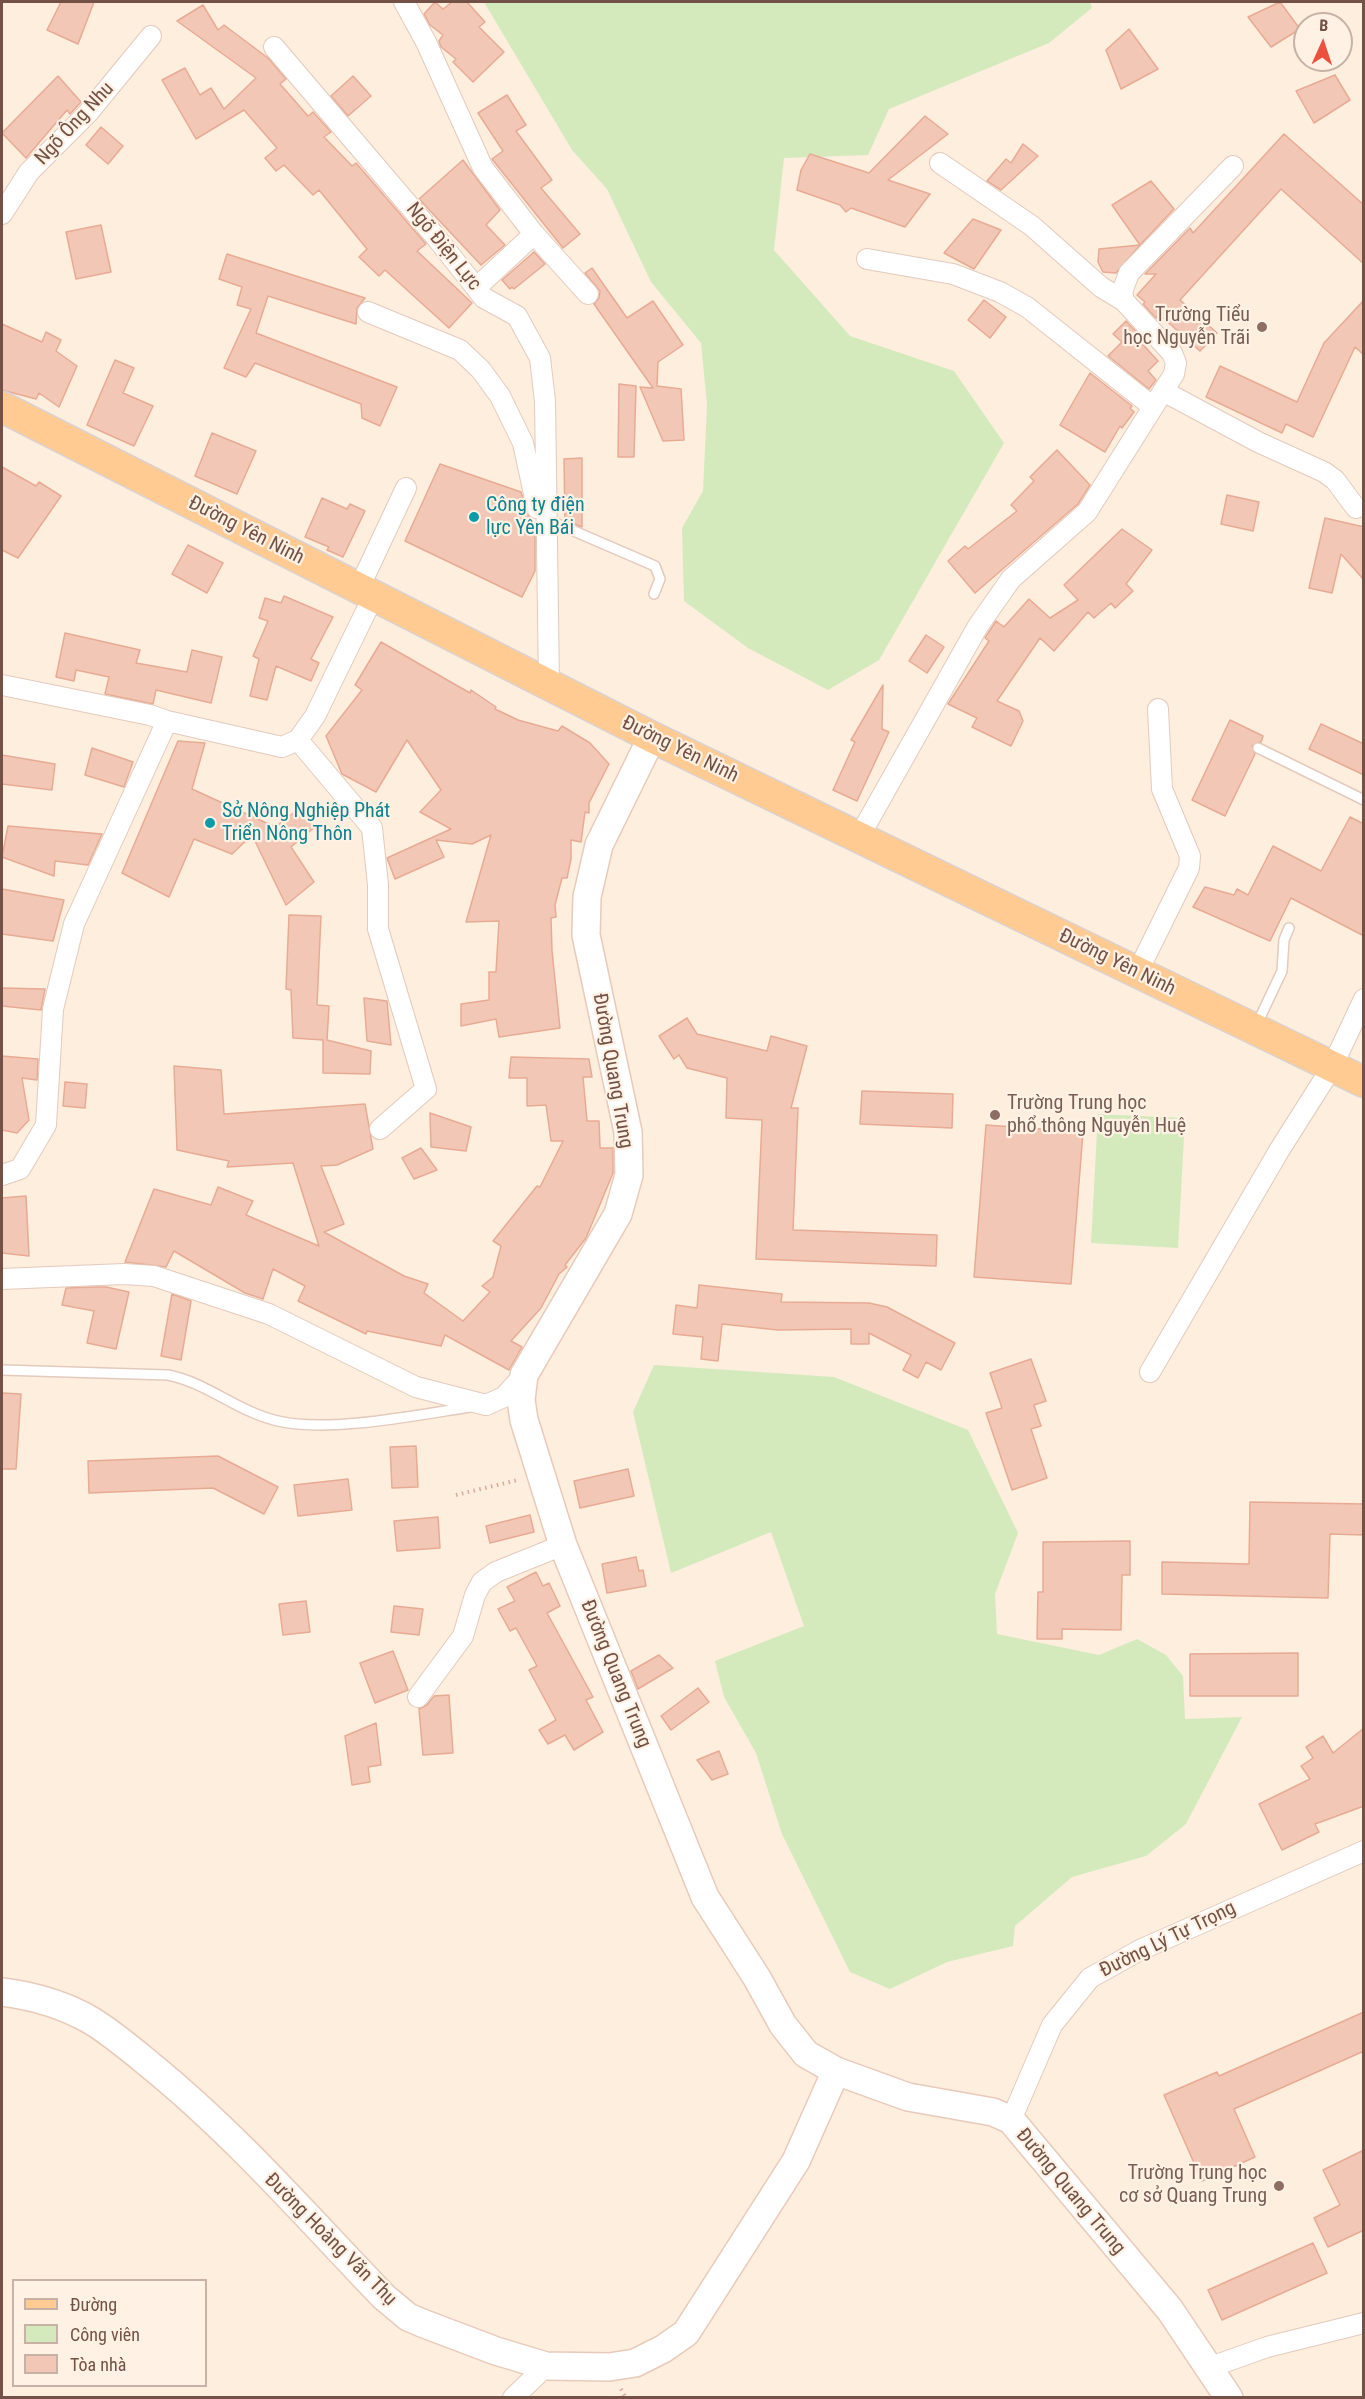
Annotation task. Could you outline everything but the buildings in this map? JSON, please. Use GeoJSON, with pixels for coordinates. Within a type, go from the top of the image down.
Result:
{"type":"FeatureCollection","features":[{"type":"Feature","properties":{"kind":"main road","name":"Đường Yên Ninh"},"geometry":{"type":"LineString","coordinates":[[2,407],[652,737],[1364,1082]]}},
{"type":"Feature","properties":{"kind":"street"},"geometry":{"type":"LineString","coordinates":[[404,2],[426,42],[483,168],[534,234],[588,294]]}},
{"type":"Feature","properties":{"kind":"street","name":"Ngõ Ông Nhu"},"geometry":{"type":"LineString","coordinates":[[2,214],[29,172],[88,113],[151,36]]}},
{"type":"Feature","properties":{"kind":"street","name":"Ngõ Điện Lực"},"geometry":{"type":"LineString","coordinates":[[274,47],[484,297],[517,316],[540,358],[545,400],[549,684]]}},
{"type":"Feature","properties":{"kind":"street"},"geometry":{"type":"LineString","coordinates":[[859,837],[978,626],[1011,579],[1087,512],[1174,374],[1174,358],[1142,317],[1125,301],[1101,287],[1032,226],[940,163]]}},
{"type":"Feature","properties":{"kind":"street"},"geometry":{"type":"LineString","coordinates":[[1125,301],[1122,292],[1129,273],[1233,166]]}},
{"type":"Feature","properties":{"kind":"street"},"geometry":{"type":"LineString","coordinates":[[476,288],[534,234]]}},
{"type":"Feature","properties":{"kind":"street"},"geometry":{"type":"LineString","coordinates":[[867,259],[953,274],[1000,292],[1028,307],[1158,399],[1324,472],[1335,480],[1356,508]]}},
{"type":"Feature","properties":{"kind":"street"},"geometry":{"type":"LineString","coordinates":[[368,312],[459,350],[481,370],[500,396],[523,442],[547,552]]}},
{"type":"Feature","properties":{"kind":"street"},"geometry":{"type":"LineString","coordinates":[[2,685],[150,715],[167,722],[271,747],[282,747],[298,740],[315,716],[406,488]]}},
{"type":"Feature","properties":{"kind":"street"},"geometry":{"type":"LineString","coordinates":[[1137,973],[1189,868],[1190,856],[1162,789],[1158,709]]}},
{"type":"Feature","properties":{"kind":"street"},"geometry":{"type":"LineString","coordinates":[[2,1175],[20,1169],[46,1125],[53,1009],[74,924],[167,722]]}},
{"type":"Feature","properties":{"kind":"street","name":"Đường Quang Trung"},"geometry":{"type":"LineString","coordinates":[[652,737],[599,845],[587,897],[586,935],[628,1132],[629,1175],[618,1214],[524,1375],[523,1410],[540,1475],[563,1545],[705,1897],[757,1978],[783,2025],[806,2054],[836,2071],[908,2097],[993,2112],[1011,2120],[1170,2310],[1229,2397]]}},
{"type":"Feature","properties":{"kind":"street"},"geometry":{"type":"LineString","coordinates":[[298,740],[372,828],[378,885],[378,929],[426,1089],[380,1129]]}},
{"type":"Feature","properties":{"kind":"street"},"geometry":{"type":"LineString","coordinates":[[1150,1372],[1280,1149],[1332,1067],[1364,999]]}},
{"type":"Feature","properties":{"kind":"street"},"geometry":{"type":"LineString","coordinates":[[2,1279],[124,1274],[154,1276],[269,1314],[416,1387],[486,1405],[504,1396],[524,1375]]}},
{"type":"Feature","properties":{"kind":"street"},"geometry":{"type":"LineString","coordinates":[[418,1697],[463,1636],[475,1595],[482,1582],[496,1572],[563,1545]]}},
{"type":"Feature","properties":{"kind":"street","name":"Đường Lý Tự Trọng"},"geometry":{"type":"LineString","coordinates":[[1011,2120],[1052,2025],[1090,1978],[1140,1950],[1364,1851]]}},
{"type":"Feature","properties":{"kind":"street","name":"Đường Hoàng Văn Thụ"},"geometry":{"type":"LineString","coordinates":[[2,1992],[36,1998],[66,2008],[92,2021],[184,2092],[216,2122],[384,2297],[408,2317],[475,2343],[546,2366],[609,2367],[635,2363],[663,2349],[686,2332],[796,2161],[836,2071]]}},
{"type":"Feature","properties":{"kind":"street"},"geometry":{"type":"LineString","coordinates":[[1208,2368],[1267,2347],[1364,2323]]}},
{"type":"Feature","properties":{"kind":"street"},"geometry":{"type":"LineString","coordinates":[[513,2397],[546,2366]]}},
{"type":"Feature","properties":{"kind":"lane"},"geometry":{"type":"LineString","coordinates":[[546,519],[655,566],[660,579],[654,594]]}},
{"type":"Feature","properties":{"kind":"lane"},"geometry":{"type":"LineString","coordinates":[[1258,748],[1364,800]]}},
{"type":"Feature","properties":{"kind":"lane"},"geometry":{"type":"LineString","coordinates":[[1254,1029],[1282,971],[1284,940],[1289,928]]}},
{"type":"Feature","properties":{"kind":"lane"},"geometry":{"type":"LineString","coordinates":[[2,1370],[168,1375],[190,1379],[234,1405],[296,1424],[324,1425],[486,1405]]}},
{"type":"Feature","properties":{"kind":"path"},"geometry":{"type":"LineString","coordinates":[[456,1495],[540,1475]]}},
{"type":"Feature","properties":{"kind":"green space"},"geometry":{"type":"Polygon","coordinates":[[[484,2],[1090,2],[1092,8],[1049,43],[889,109],[868,155],[784,158],[774,250],[850,336],[954,371],[1004,443],[879,660],[828,690],[748,648],[684,601],[682,528],[703,491],[707,405],[701,343],[651,282],[607,189],[572,150],[484,2]]]}},
{"type":"Feature","properties":{"kind":"green space"},"geometry":{"type":"Polygon","coordinates":[[[1098,1114],[1185,1118],[1178,1248],[1091,1243],[1098,1114]]]}},
{"type":"Feature","properties":{"kind":"green space"},"geometry":{"type":"Polygon","coordinates":[[[654,1365],[834,1377],[968,1430],[1018,1533],[995,1594],[997,1634],[1099,1655],[1137,1639],[1166,1655],[1183,1676],[1185,1719],[1242,1717],[1186,1824],[1146,1856],[1072,1877],[1015,1926],[1013,1946],[947,1962],[890,1989],[850,1972],[782,1834],[756,1753],[724,1697],[715,1661],[804,1626],[771,1532],[671,1573],[633,1412],[654,1365]]]}},
{"type":"Feature","properties":{"kind":"place","name":"Trường Tiểu học Nguyễn Trãi"},"geometry":{"type":"Point","coordinates":[1262,327]}},
{"type":"Feature","properties":{"kind":"place","name":"Công ty điện lực Yên Bái"},"geometry":{"type":"Point","coordinates":[474,517]}},
{"type":"Feature","properties":{"kind":"place","name":"Sở Nông Nghiệp Phát Triển Nông Thôn"},"geometry":{"type":"Point","coordinates":[210,823]}},
{"type":"Feature","properties":{"kind":"place","name":"Trường Trung học phổ thông Nguyễn Huệ"},"geometry":{"type":"Point","coordinates":[995,1115]}},
{"type":"Feature","properties":{"kind":"place","name":"Trường Trung học cơ sở Quang Trung"},"geometry":{"type":"Point","coordinates":[1279,2186]}}]}
